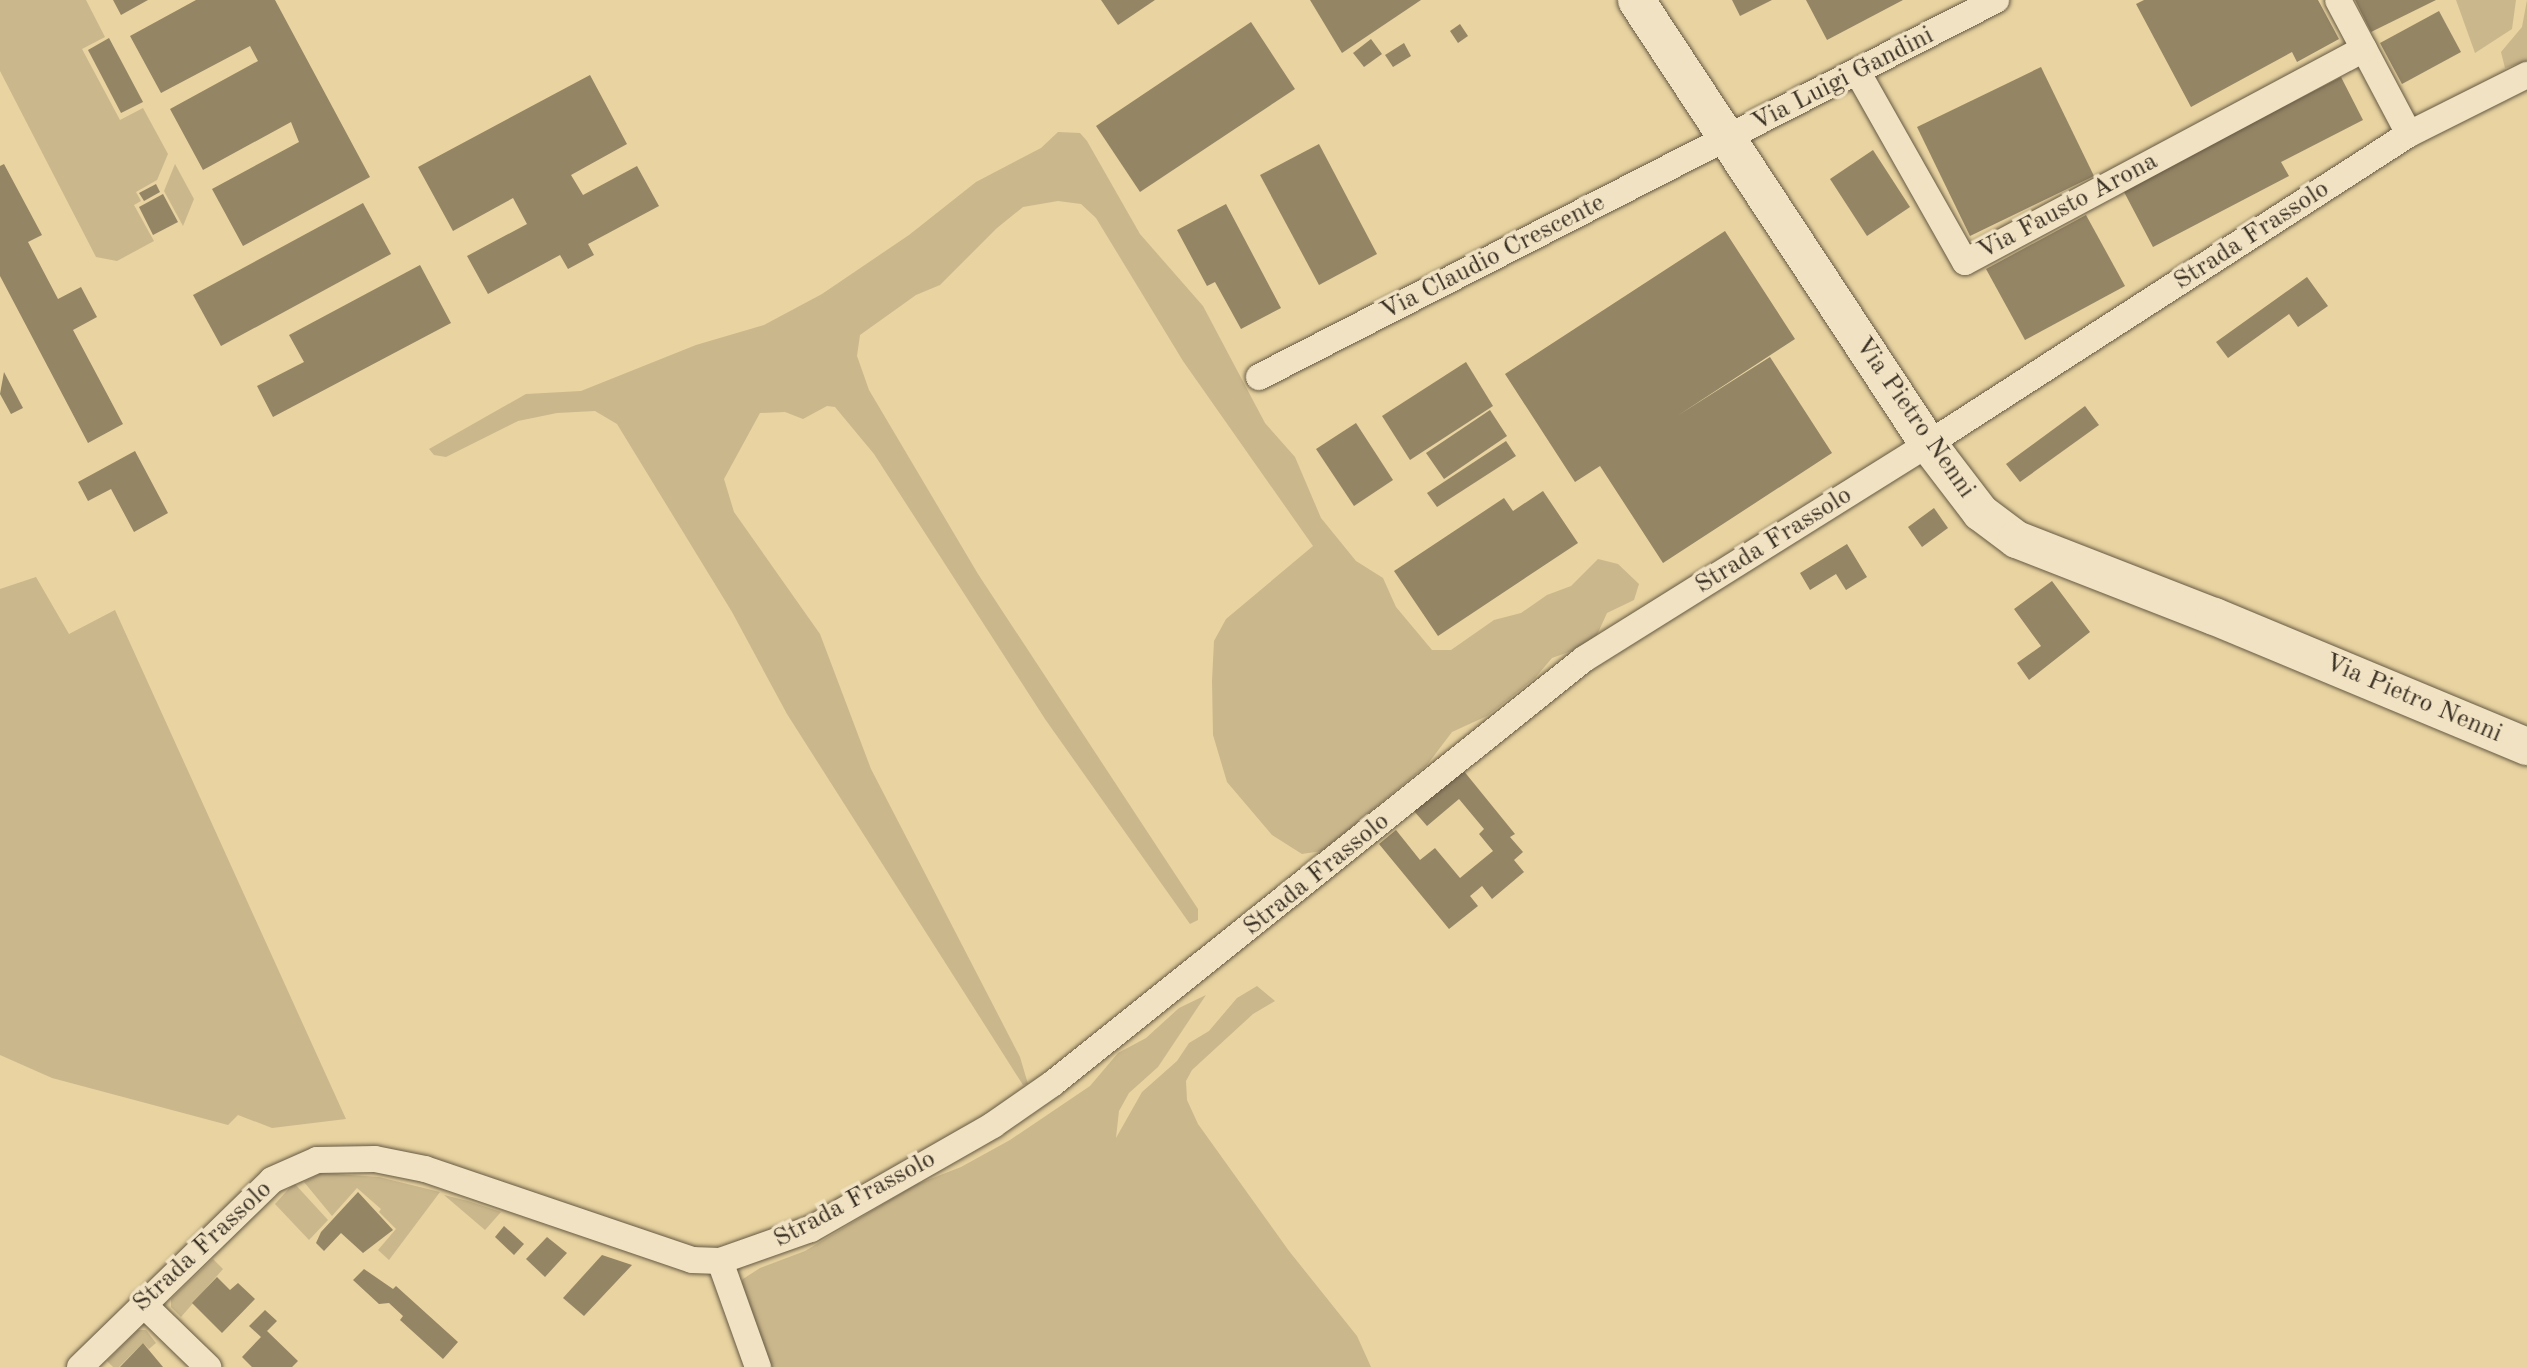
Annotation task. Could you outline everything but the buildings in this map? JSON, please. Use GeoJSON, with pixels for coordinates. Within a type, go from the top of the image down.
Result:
{"type":"FeatureCollection","features":[{"type":"Feature","properties":{"kind":"street","name":"Via Pietro Nenni"},"geometry":{"type":"LineString","coordinates":[[1636,0],[1928,444],[1980,512],[2016,539],[2214,616],[2527,746]]}},
{"type":"Feature","properties":{"kind":"street","name":"Via Luigi Gandini"},"geometry":{"type":"LineString","coordinates":[[1726,139],[1996,0]]}},
{"type":"Feature","properties":{"kind":"street"},"geometry":{"type":"LineString","coordinates":[[2338,0],[2409,134]]}},
{"type":"Feature","properties":{"kind":"street","name":"Via Fausto Arona"},"geometry":{"type":"LineString","coordinates":[[1858,73],[1965,262],[2364,49]]}},
{"type":"Feature","properties":{"kind":"street","name":"Strada Frassolo"},"geometry":{"type":"LineString","coordinates":[[80,1367],[272,1180],[293,1167],[342,1157],[425,1169],[654,1250],[720,1261],[811,1229],[993,1125],[1197,972],[1584,659],[1928,444],[2409,134],[2527,75]]}},
{"type":"Feature","properties":{"kind":"street","name":"Via Claudio Crescente"},"geometry":{"type":"LineString","coordinates":[[1259,377],[1726,139]]}},
{"type":"Feature","properties":{"kind":"street"},"geometry":{"type":"LineString","coordinates":[[720,1261],[758,1367]]}},
{"type":"Feature","properties":{"kind":"street"},"geometry":{"type":"LineString","coordinates":[[143,1304],[208,1367]]}},
{"type":"Feature","properties":{"kind":"shaded area"},"geometry":{"type":"Polygon","coordinates":[[[0,0],[86,0],[105,37],[82,49],[120,120],[143,108],[168,154],[157,180],[136,192],[141,201],[134,205],[154,241],[117,261],[96,257],[0,71],[0,0]]]}},
{"type":"Feature","properties":{"kind":"shaded area"},"geometry":{"type":"Polygon","coordinates":[[[2456,0],[2516,0],[2512,29],[2475,53],[2456,0]]]}},
{"type":"Feature","properties":{"kind":"shaded area"},"geometry":{"type":"Polygon","coordinates":[[[2527,0],[2527,61],[2505,68],[2501,52],[2522,27],[2527,0]]]}},
{"type":"Feature","properties":{"kind":"shaded area"},"geometry":{"type":"Polygon","coordinates":[[[1058,132],[1080,133],[1087,141],[1140,234],[1203,306],[1265,423],[1295,457],[1321,518],[1356,561],[1383,578],[1396,607],[1432,650],[1451,650],[1494,620],[1521,613],[1547,595],[1571,586],[1598,559],[1618,564],[1639,584],[1634,600],[1607,613],[1597,635],[1577,649],[1552,658],[1535,678],[1487,716],[1452,732],[1427,765],[1322,851],[1302,854],[1272,835],[1227,782],[1213,735],[1212,681],[1214,641],[1226,619],[1313,546],[1183,361],[1096,218],[1081,204],[1058,201],[1023,207],[997,228],[940,285],[916,295],[860,335],[857,356],[869,390],[978,574],[1198,909],[1198,920],[1190,924],[1045,719],[874,454],[835,407],[827,406],[803,419],[785,412],[760,413],[724,479],[734,512],[820,634],[871,769],[1020,1057],[1028,1084],[1023,1085],[787,714],[732,612],[617,424],[595,411],[557,413],[518,421],[446,457],[434,455],[429,449],[526,394],[581,391],[696,345],[764,325],[822,294],[909,235],[976,182],[1041,148],[1058,132]]]}},
{"type":"Feature","properties":{"kind":"shaded area"},"geometry":{"type":"Polygon","coordinates":[[[175,164],[194,199],[183,226],[164,191],[175,164]]]}},
{"type":"Feature","properties":{"kind":"shaded area"},"geometry":{"type":"Polygon","coordinates":[[[36,577],[69,634],[115,610],[346,1119],[272,1128],[238,1115],[228,1125],[52,1078],[0,1055],[0,589],[36,577]]]}},
{"type":"Feature","properties":{"kind":"shaded area"},"geometry":{"type":"Polygon","coordinates":[[[1257,986],[1275,1001],[1253,1014],[1192,1070],[1186,1081],[1187,1100],[1198,1124],[1289,1251],[1357,1336],[1371,1367],[767,1367],[737,1291],[743,1279],[760,1268],[805,1251],[915,1185],[961,1167],[1010,1140],[1090,1086],[1118,1053],[1146,1038],[1179,1008],[1206,995],[1158,1067],[1129,1093],[1119,1111],[1116,1138],[1142,1092],[1177,1061],[1189,1043],[1209,1031],[1237,998],[1257,986]]]}},
{"type":"Feature","properties":{"kind":"shaded area"},"geometry":{"type":"Polygon","coordinates":[[[321,1173],[379,1177],[440,1192],[389,1260],[378,1250],[396,1229],[379,1212],[381,1209],[357,1188],[332,1216],[304,1182],[321,1173]]]}},
{"type":"Feature","properties":{"kind":"shaded area"},"geometry":{"type":"Polygon","coordinates":[[[294,1183],[328,1220],[309,1240],[275,1204],[294,1183]]]}},
{"type":"Feature","properties":{"kind":"shaded area"},"geometry":{"type":"Polygon","coordinates":[[[444,1195],[468,1201],[501,1212],[485,1230],[444,1195]]]}},
{"type":"Feature","properties":{"kind":"shaded area"},"geometry":{"type":"Polygon","coordinates":[[[213,1259],[223,1269],[181,1317],[171,1307],[171,1299],[213,1259]]]}},
{"type":"Feature","properties":{"kind":"shaded area"},"geometry":{"type":"Polygon","coordinates":[[[138,1330],[146,1330],[156,1343],[149,1349],[143,1343],[119,1367],[113,1367],[107,1361],[138,1330]]]}}]}
